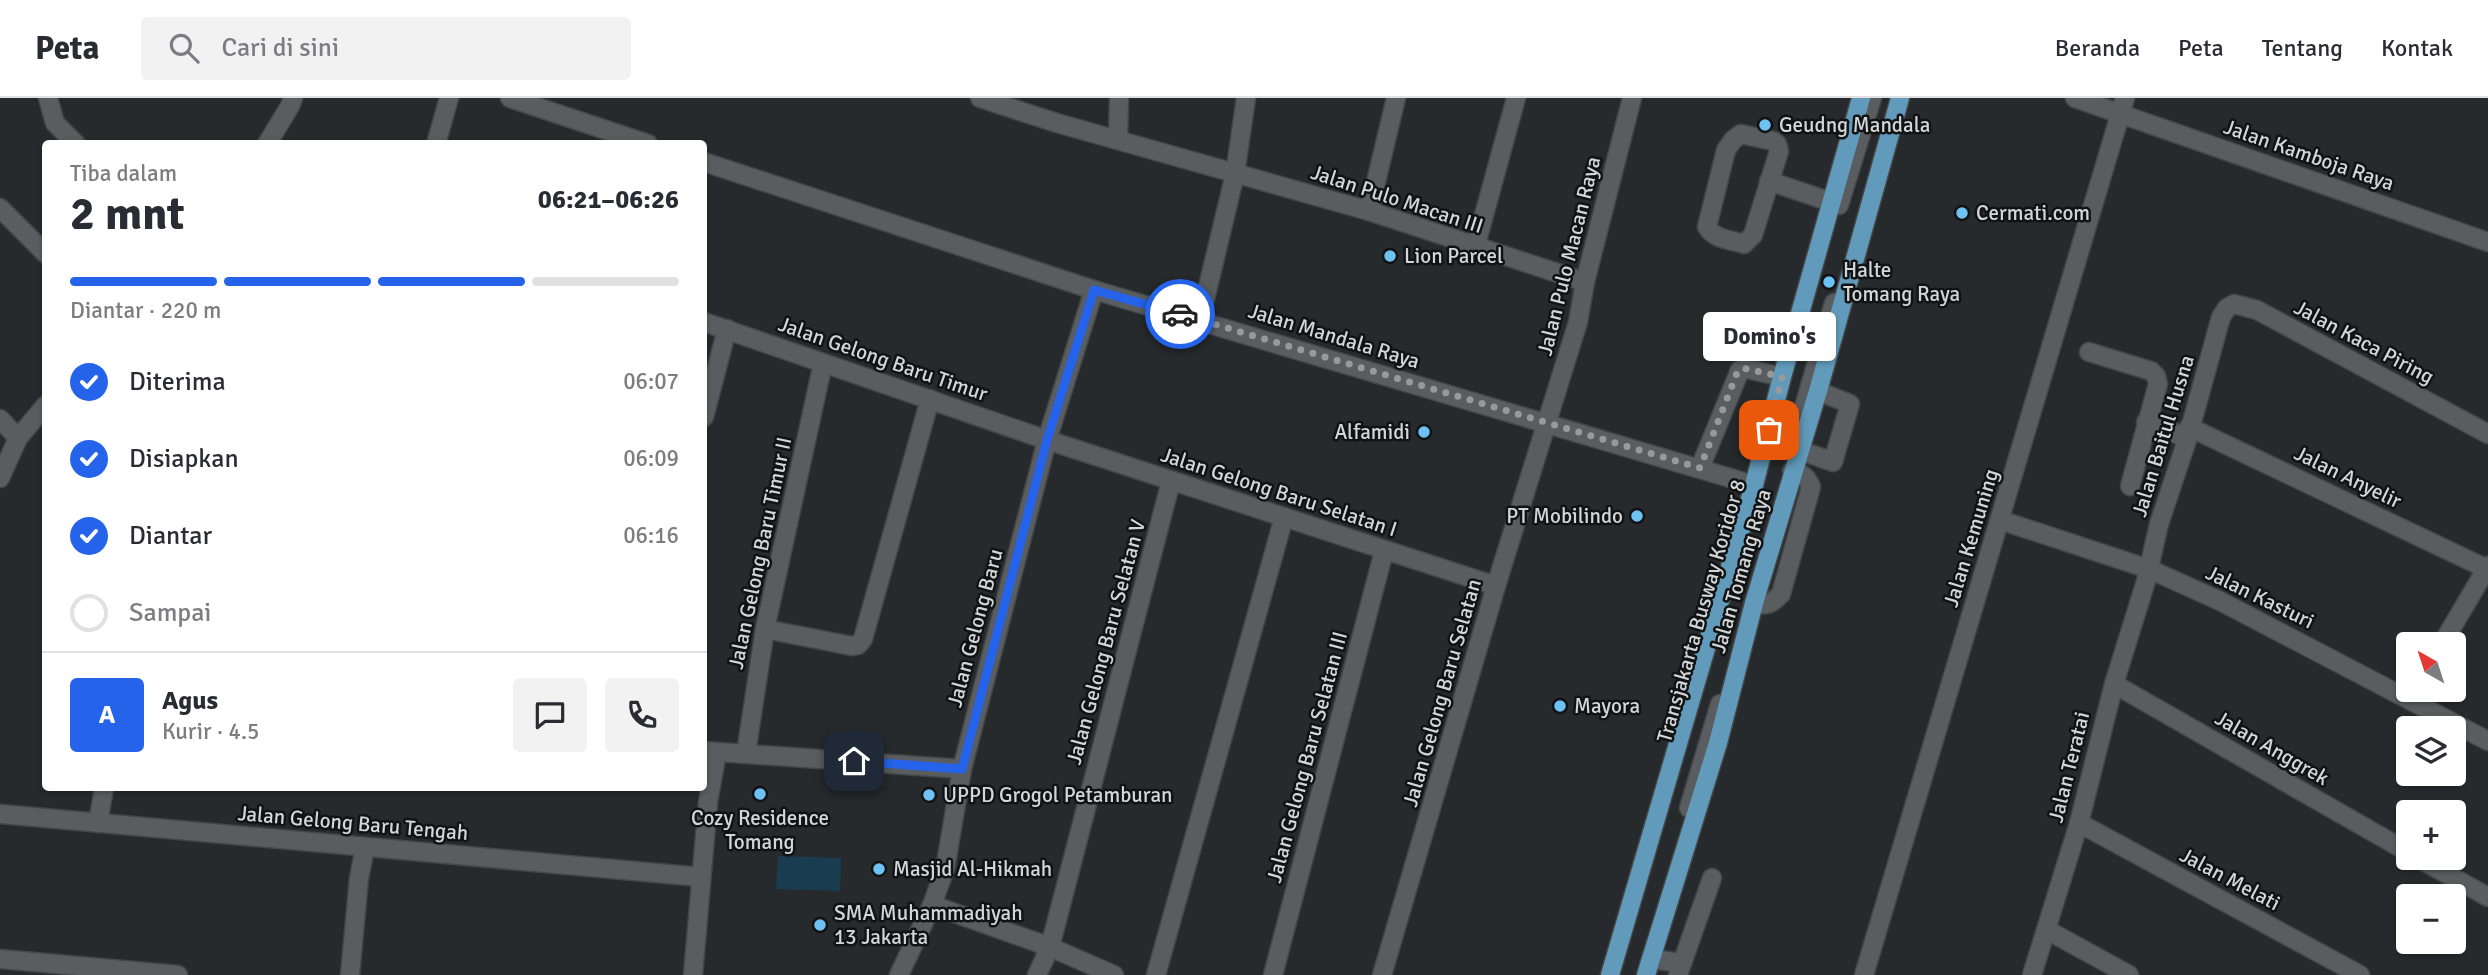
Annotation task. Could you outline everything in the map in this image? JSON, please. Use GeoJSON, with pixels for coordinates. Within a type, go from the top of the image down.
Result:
{"type":"FeatureCollection","features":[{"type":"Feature","properties":{"kind":"main road","name":"Jalan Tomang Raya"},"geometry":{"type":"LineString","coordinates":[[1610,975],[1754,485],[1861,98]]}},
{"type":"Feature","properties":{"kind":"main road","name":"Jalan Tomang Raya"},"geometry":{"type":"LineString","coordinates":[[1648,967],[1718,743],[1754,603],[1818,390],[1900,98]]}},
{"type":"Feature","properties":{"kind":"street"},"geometry":{"type":"LineString","coordinates":[[48,98],[55,123],[72,140]]}},
{"type":"Feature","properties":{"kind":"street"},"geometry":{"type":"LineString","coordinates":[[269,140],[293,98]]}},
{"type":"Feature","properties":{"kind":"street"},"geometry":{"type":"LineString","coordinates":[[437,140],[449,98]]}},
{"type":"Feature","properties":{"kind":"street"},"geometry":{"type":"LineString","coordinates":[[510,98],[636,140]]}},
{"type":"Feature","properties":{"kind":"street","name":"Jalan Pulo Macan III"},"geometry":{"type":"LineString","coordinates":[[981,98],[1003,102],[1118,140],[1370,211],[1475,248],[1585,282]]}},
{"type":"Feature","properties":{"kind":"street"},"geometry":{"type":"LineString","coordinates":[[1118,140],[1119,98]]}},
{"type":"Feature","properties":{"kind":"street"},"geometry":{"type":"LineString","coordinates":[[1200,320],[1235,174],[1246,98]]}},
{"type":"Feature","properties":{"kind":"street"},"geometry":{"type":"LineString","coordinates":[[1370,211],[1396,98]]}},
{"type":"Feature","properties":{"kind":"street"},"geometry":{"type":"LineString","coordinates":[[1475,248],[1516,98]]}},
{"type":"Feature","properties":{"kind":"street","name":"Jalan Pulo Macan Raya"},"geometry":{"type":"LineString","coordinates":[[1546,424],[1578,322],[1585,282],[1632,98]]}},
{"type":"Feature","properties":{"kind":"street","name":"Transjakarta Busway Koridor 8"},"geometry":{"type":"LineString","coordinates":[[1618,975],[1872,98]]}},
{"type":"Feature","properties":{"kind":"street","name":"Transjakarta Busway Koridor 8"},"geometry":{"type":"LineString","coordinates":[[1639,975],[1710,739],[1892,98]]}},
{"type":"Feature","properties":{"kind":"street","name":"Jalan Kamboja Raya"},"geometry":{"type":"LineString","coordinates":[[2075,98],[2123,106],[2488,242]]}},
{"type":"Feature","properties":{"kind":"street","name":"Jalan Kemuning"},"geometry":{"type":"LineString","coordinates":[[1864,975],[2123,106]]}},
{"type":"Feature","properties":{"kind":"street"},"geometry":{"type":"LineString","coordinates":[[1741,134],[1777,144],[1779,151],[1769,181],[1750,240],[1744,244],[1710,232],[1707,227],[1726,150],[1732,140],[1741,134]]}},
{"type":"Feature","properties":{"kind":"street","name":"Jalan Mandala Raya"},"geometry":{"type":"LineString","coordinates":[[707,163],[1094,290],[1754,485]]}},
{"type":"Feature","properties":{"kind":"street"},"geometry":{"type":"LineString","coordinates":[[1769,181],[1831,202]]}},
{"type":"Feature","properties":{"kind":"street"},"geometry":{"type":"LineString","coordinates":[[0,208],[42,250]]}},
{"type":"Feature","properties":{"kind":"street","name":"Jalan Gelong Baru"},"geometry":{"type":"LineString","coordinates":[[900,975],[932,905],[945,869],[962,769],[1047,440],[1094,290]]}},
{"type":"Feature","properties":{"kind":"street","name":"Jalan Kaca Piring"},"geometry":{"type":"LineString","coordinates":[[2221,317],[2227,308],[2234,304],[2256,310],[2488,434]]}},
{"type":"Feature","properties":{"kind":"street","name":"Jalan Baitul Husna"},"geometry":{"type":"LineString","coordinates":[[2148,569],[2221,317]]}},
{"type":"Feature","properties":{"kind":"street","name":"Jalan Gelong Baru Timur"},"geometry":{"type":"LineString","coordinates":[[707,323],[1047,440]]}},
{"type":"Feature","properties":{"kind":"street"},"geometry":{"type":"LineString","coordinates":[[707,406],[727,329]]}},
{"type":"Feature","properties":{"kind":"street"},"geometry":{"type":"LineString","coordinates":[[2089,352],[2151,371],[2156,376],[2158,384],[2130,486]]}},
{"type":"Feature","properties":{"kind":"street","name":"Jalan Gelong Baru Timur II"},"geometry":{"type":"LineString","coordinates":[[746,753],[765,629],[823,363]]}},
{"type":"Feature","properties":{"kind":"street"},"geometry":{"type":"LineString","coordinates":[[1700,468],[1740,370],[1743,368],[1782,377]]}},
{"type":"Feature","properties":{"kind":"street"},"geometry":{"type":"LineString","coordinates":[[1799,450],[1833,462],[1850,404],[1818,390]]}},
{"type":"Feature","properties":{"kind":"street"},"geometry":{"type":"LineString","coordinates":[[765,629],[852,646],[858,645],[863,639],[930,399]]}},
{"type":"Feature","properties":{"kind":"street"},"geometry":{"type":"LineString","coordinates":[[0,478],[18,438],[42,410]]}},
{"type":"Feature","properties":{"kind":"street"},"geometry":{"type":"LineString","coordinates":[[0,419],[18,438]]}},
{"type":"Feature","properties":{"kind":"street","name":"Jalan Anyelir"},"geometry":{"type":"LineString","coordinates":[[2146,422],[2188,433],[2487,568]]}},
{"type":"Feature","properties":{"kind":"street","name":"Jalan Gelong Baru Selatan"},"geometry":{"type":"LineString","coordinates":[[1382,975],[1546,424]]}},
{"type":"Feature","properties":{"kind":"street","name":"Jalan Gelong Baru Selatan I"},"geometry":{"type":"LineString","coordinates":[[1047,440],[1496,586]]}},
{"type":"Feature","properties":{"kind":"street","name":"Jalan Gelong Baru Selatan V"},"geometry":{"type":"LineString","coordinates":[[1037,975],[1050,947],[1171,481]]}},
{"type":"Feature","properties":{"kind":"street"},"geometry":{"type":"LineString","coordinates":[[1156,975],[1284,517]]}},
{"type":"Feature","properties":{"kind":"street","name":"Jalan Kasturi"},"geometry":{"type":"LineString","coordinates":[[2000,520],[2148,569],[2396,686]]}},
{"type":"Feature","properties":{"kind":"street","name":"Jalan Gelong Baru Selatan III"},"geometry":{"type":"LineString","coordinates":[[1273,975],[1384,551]]}},
{"type":"Feature","properties":{"kind":"street"},"geometry":{"type":"LineString","coordinates":[[2449,632],[2487,568]]}},
{"type":"Feature","properties":{"kind":"street","name":"Jalan Teratai"},"geometry":{"type":"LineString","coordinates":[[2032,975],[2079,823],[2113,684],[2148,569]]}},
{"type":"Feature","properties":{"kind":"street","name":"Jalan Anggrek"},"geometry":{"type":"LineString","coordinates":[[2113,684],[2396,845]]}},
{"type":"Feature","properties":{"kind":"street","name":"Jalan Kasturi"},"geometry":{"type":"LineString","coordinates":[[2425,702],[2488,741]]}},
{"type":"Feature","properties":{"kind":"street"},"geometry":{"type":"LineString","coordinates":[[693,975],[710,752],[962,769]]}},
{"type":"Feature","properties":{"kind":"street"},"geometry":{"type":"LineString","coordinates":[[98,823],[103,791]]}},
{"type":"Feature","properties":{"kind":"street","name":"Jalan Gelong Baru Tengah"},"geometry":{"type":"LineString","coordinates":[[0,814],[701,877]]}},
{"type":"Feature","properties":{"kind":"street","name":"Jalan Melati"},"geometry":{"type":"LineString","coordinates":[[2079,823],[2360,975]]}},
{"type":"Feature","properties":{"kind":"street"},"geometry":{"type":"LineString","coordinates":[[350,975],[359,878],[365,848]]}},
{"type":"Feature","properties":{"kind":"street"},"geometry":{"type":"LineString","coordinates":[[2440,870],[2488,897]]}},
{"type":"Feature","properties":{"kind":"street"},"geometry":{"type":"LineString","coordinates":[[1648,967],[1680,969],[1712,878]]}},
{"type":"Feature","properties":{"kind":"street"},"geometry":{"type":"LineString","coordinates":[[932,905],[1050,947],[1114,975]]}},
{"type":"Feature","properties":{"kind":"street"},"geometry":{"type":"LineString","coordinates":[[2047,930],[2129,975]]}},
{"type":"Feature","properties":{"kind":"street"},"geometry":{"type":"LineString","coordinates":[[0,959],[26,969],[178,975]]}},
{"type":"Feature","properties":{"kind":"shaded area"},"geometry":{"type":"Polygon","coordinates":[[[778,856],[841,858],[840,891],[776,889],[778,856]]]}},
{"type":"Feature","properties":{"kind":"way so far"},"geometry":{"type":"LineString","coordinates":[[1180,314],[1700,468],[1737,373],[1743,368],[1782,377],[1769,430]]}},
{"type":"Feature","properties":{"kind":"place","name":"Geudng Mandala"},"geometry":{"type":"Point","coordinates":[1765,125]}},
{"type":"Feature","properties":{"kind":"place","name":"Cermati.com"},"geometry":{"type":"Point","coordinates":[1962,213]}},
{"type":"Feature","properties":{"kind":"place","name":"Lion Parcel"},"geometry":{"type":"Point","coordinates":[1390,256]}},
{"type":"Feature","properties":{"kind":"place","name":"Halte Tomang Raya"},"geometry":{"type":"Point","coordinates":[1829,282]}},
{"type":"Feature","properties":{"kind":"place","name":"Domino's"},"geometry":{"type":"Point","coordinates":[1769,430]}},
{"type":"Feature","properties":{"kind":"place","name":"Alfamidi"},"geometry":{"type":"Point","coordinates":[1424,432]}},
{"type":"Feature","properties":{"kind":"place","name":"PT Mobilindo"},"geometry":{"type":"Point","coordinates":[1637,516]}},
{"type":"Feature","properties":{"kind":"place","name":"Mayora"},"geometry":{"type":"Point","coordinates":[1560,706]}},
{"type":"Feature","properties":{"kind":"place","name":"Cozy Residence Tomang"},"geometry":{"type":"Point","coordinates":[760,794]}},
{"type":"Feature","properties":{"kind":"place","name":"UPPD Grogol Petamburan"},"geometry":{"type":"Point","coordinates":[929,795]}},
{"type":"Feature","properties":{"kind":"place","name":"Masjid Al-Hikmah"},"geometry":{"type":"Point","coordinates":[879,869]}},
{"type":"Feature","properties":{"kind":"place","name":"SMA Muhammadiyah 13 Jakarta"},"geometry":{"type":"Point","coordinates":[820,925]}},
{"type":"Feature","properties":{"kind":"route"},"geometry":{"type":"LineString","coordinates":[[854,761],[962,769],[1047,440],[1094,290],[1180,314]]}}]}
